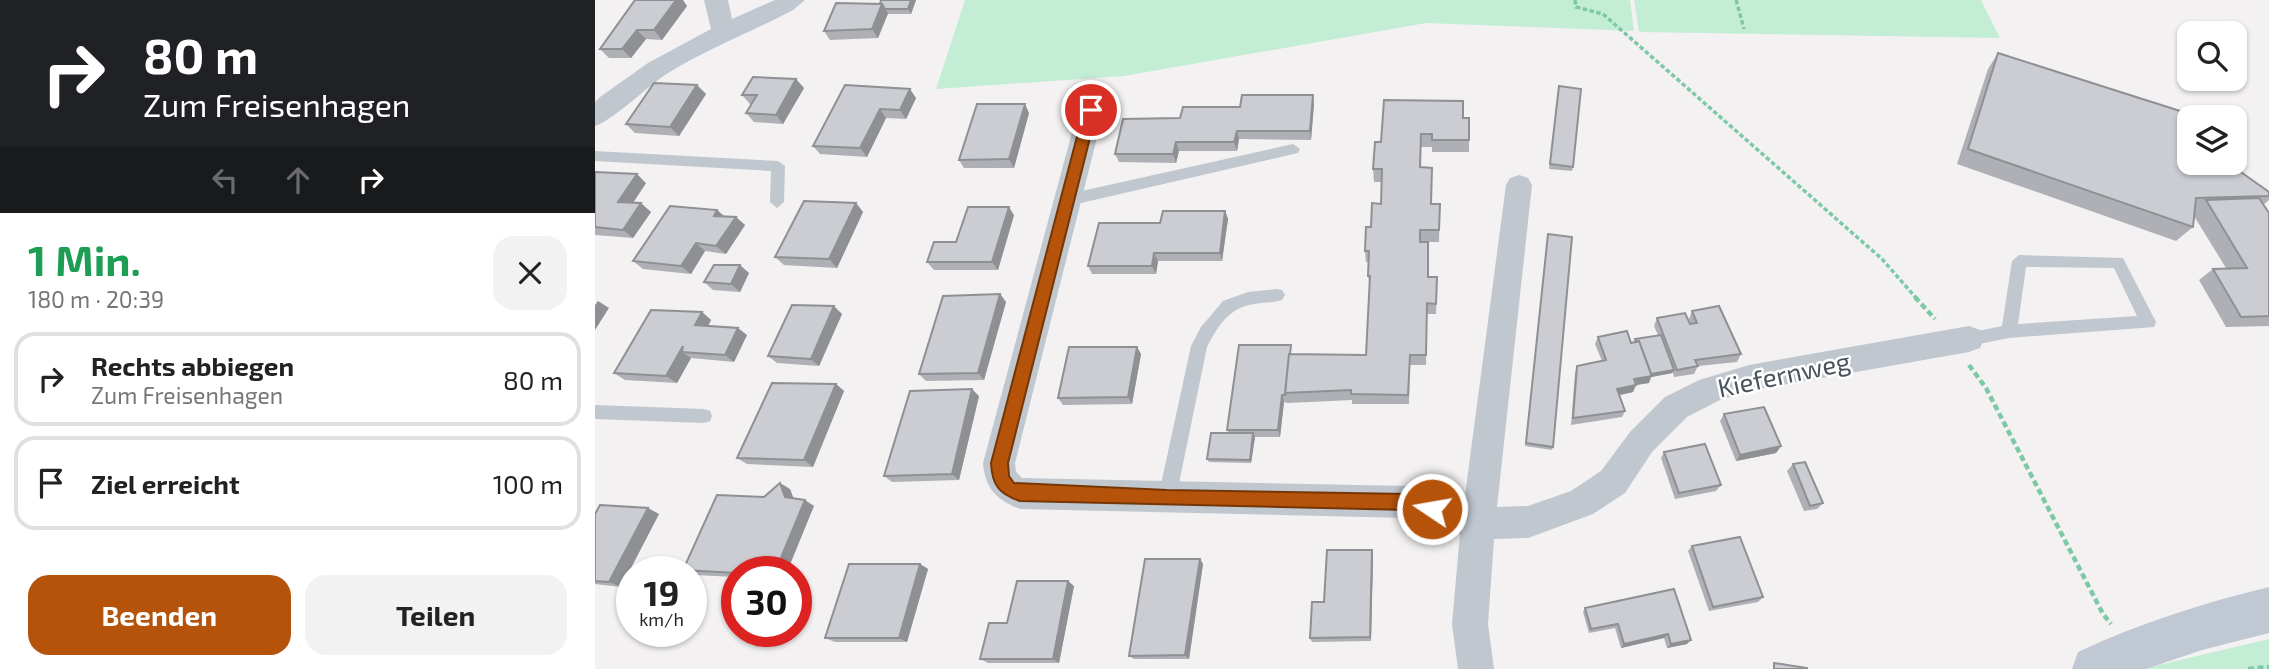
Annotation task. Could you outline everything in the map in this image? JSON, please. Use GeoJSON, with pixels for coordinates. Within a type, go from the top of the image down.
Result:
{"type":"FeatureCollection","features":[{"type":"Feature","properties":{"kind":"main road"},"geometry":{"type":"LineString","coordinates":[[2114,659],[2209,624],[2269,610]]}},
{"type":"Feature","properties":{"kind":"street"},"geometry":{"type":"LineString","coordinates":[[716,0],[724,33]]}},
{"type":"Feature","properties":{"kind":"street"},"geometry":{"type":"LineString","coordinates":[[595,117],[618,95],[655,70],[793,0]]}},
{"type":"Feature","properties":{"kind":"street"},"geometry":{"type":"LineString","coordinates":[[1068,200],[1091,110]]}},
{"type":"Feature","properties":{"kind":"street"},"geometry":{"type":"LineString","coordinates":[[1476,669],[1470,624],[1478,523],[1519,185]]}},
{"type":"Feature","properties":{"kind":"street","name":"Kiefernweg"},"geometry":{"type":"LineString","coordinates":[[1068,200],[999,463],[1000,478],[1009,489],[1020,493],[1409,502],[1478,523],[1528,522],[1581,503],[1613,482],[1641,442],[1676,407],[1710,390],[1749,378],[1961,340]]}},
{"type":"Feature","properties":{"kind":"lane"},"geometry":{"type":"LineString","coordinates":[[1068,200],[1293,149]]}},
{"type":"Feature","properties":{"kind":"lane"},"geometry":{"type":"LineString","coordinates":[[595,156],[778,166],[777,202]]}},
{"type":"Feature","properties":{"kind":"lane"},"geometry":{"type":"LineString","coordinates":[[1961,340],[2009,331],[2148,322],[2118,262],[2019,261],[2009,331]]}},
{"type":"Feature","properties":{"kind":"lane"},"geometry":{"type":"LineString","coordinates":[[1167,498],[1199,346],[1211,323],[1228,304],[1244,298],[1277,295]]}},
{"type":"Feature","properties":{"kind":"lane"},"geometry":{"type":"LineString","coordinates":[[595,412],[704,416]]}},
{"type":"Feature","properties":{"kind":"path"},"geometry":{"type":"LineString","coordinates":[[1575,0],[1576,7],[1603,15],[1882,259],[1961,340],[2103,614],[2114,659]]}},
{"type":"Feature","properties":{"kind":"path"},"geometry":{"type":"LineString","coordinates":[[1736,0],[1744,29]]}},
{"type":"Feature","properties":{"kind":"path"},"geometry":{"type":"LineString","coordinates":[[2248,669],[2269,667]]}},
{"type":"Feature","properties":{"kind":"green space"},"geometry":{"type":"Polygon","coordinates":[[[965,0],[1630,0],[1634,31],[1426,23],[1124,76],[936,89],[965,0]]]}},
{"type":"Feature","properties":{"kind":"green space"},"geometry":{"type":"Polygon","coordinates":[[[1634,0],[1981,0],[2000,38],[1639,32],[1634,0]]]}},
{"type":"Feature","properties":{"kind":"green space"},"geometry":{"type":"Polygon","coordinates":[[[2269,639],[2269,669],[2142,669],[2269,639]]]}},
{"type":"Feature","properties":{"kind":"building"},"geometry":{"type":"Polygon","coordinates":[[[635,0],[676,0],[654,30],[637,30],[622,49],[600,49],[635,0]]]}},
{"type":"Feature","properties":{"kind":"building"},"geometry":{"type":"Polygon","coordinates":[[[881,0],[911,0],[908,9],[885,9],[880,4],[881,0]]]}},
{"type":"Feature","properties":{"kind":"building"},"geometry":{"type":"Polygon","coordinates":[[[836,3],[882,4],[872,29],[824,31],[836,3]]]}},
{"type":"Feature","properties":{"kind":"building"},"geometry":{"type":"Polygon","coordinates":[[[1998,53],[2177,110],[2177,175],[2245,175],[2269,192],[2269,196],[2196,198],[2193,227],[1968,149],[1998,53]]]}},
{"type":"Feature","properties":{"kind":"building"},"geometry":{"type":"Polygon","coordinates":[[[753,77],[796,79],[776,115],[746,113],[757,95],[742,95],[753,77]]]}},
{"type":"Feature","properties":{"kind":"building"},"geometry":{"type":"Polygon","coordinates":[[[654,83],[697,85],[670,127],[626,124],[654,83]]]}},
{"type":"Feature","properties":{"kind":"building"},"geometry":{"type":"Polygon","coordinates":[[[845,85],[910,89],[900,110],[880,109],[860,148],[813,146],[845,85]]]}},
{"type":"Feature","properties":{"kind":"building"},"geometry":{"type":"Polygon","coordinates":[[[1559,86],[1581,89],[1573,167],[1550,164],[1559,86]]]}},
{"type":"Feature","properties":{"kind":"building"},"geometry":{"type":"Polygon","coordinates":[[[1242,95],[1313,95],[1310,131],[1237,131],[1234,142],[1176,142],[1173,154],[1115,154],[1123,119],[1180,118],[1183,107],[1240,107],[1242,95]]]}},
{"type":"Feature","properties":{"kind":"building"},"geometry":{"type":"Polygon","coordinates":[[[1384,100],[1463,101],[1463,118],[1469,118],[1469,140],[1432,140],[1432,134],[1421,134],[1420,167],[1432,168],[1431,204],[1440,204],[1439,230],[1420,230],[1420,242],[1428,242],[1428,277],[1437,277],[1436,304],[1427,303],[1426,355],[1410,355],[1408,395],[1351,394],[1351,390],[1285,393],[1289,354],[1366,355],[1370,276],[1369,251],[1365,251],[1366,227],[1371,227],[1372,203],[1381,204],[1382,169],[1373,169],[1375,142],[1381,142],[1384,100]]]}},
{"type":"Feature","properties":{"kind":"building"},"geometry":{"type":"Polygon","coordinates":[[[977,104],[1025,104],[1009,159],[959,160],[977,104]]]}},
{"type":"Feature","properties":{"kind":"building"},"geometry":{"type":"Polygon","coordinates":[[[595,172],[637,174],[618,202],[641,203],[623,230],[595,227],[595,172]]]}},
{"type":"Feature","properties":{"kind":"building"},"geometry":{"type":"Polygon","coordinates":[[[2259,198],[2269,213],[2269,316],[2241,317],[2213,269],[2247,268],[2206,200],[2259,198]]]}},
{"type":"Feature","properties":{"kind":"building"},"geometry":{"type":"Polygon","coordinates":[[[804,201],[856,203],[829,259],[775,257],[804,201]]]}},
{"type":"Feature","properties":{"kind":"building"},"geometry":{"type":"Polygon","coordinates":[[[670,206],[717,210],[714,216],[736,217],[716,246],[696,243],[681,266],[633,261],[670,206]]]}},
{"type":"Feature","properties":{"kind":"building"},"geometry":{"type":"Polygon","coordinates":[[[968,207],[1009,207],[992,262],[927,262],[934,242],[956,242],[968,207]]]}},
{"type":"Feature","properties":{"kind":"building"},"geometry":{"type":"Polygon","coordinates":[[[1163,211],[1225,211],[1220,253],[1154,253],[1152,266],[1088,266],[1099,223],[1160,223],[1163,211]]]}},
{"type":"Feature","properties":{"kind":"building"},"geometry":{"type":"Polygon","coordinates":[[[1548,234],[1572,237],[1553,447],[1526,443],[1548,234]]]}},
{"type":"Feature","properties":{"kind":"building"},"geometry":{"type":"Polygon","coordinates":[[[714,265],[740,265],[731,284],[704,282],[714,265]]]}},
{"type":"Feature","properties":{"kind":"building"},"geometry":{"type":"Polygon","coordinates":[[[1000,294],[978,373],[919,374],[943,296],[1000,294]]]}},
{"type":"Feature","properties":{"kind":"building"},"geometry":{"type":"Polygon","coordinates":[[[792,305],[834,306],[811,359],[768,356],[792,305]]]}},
{"type":"Feature","properties":{"kind":"building"},"geometry":{"type":"Polygon","coordinates":[[[1719,306],[1741,354],[1695,360],[1698,366],[1677,370],[1657,318],[1685,313],[1690,324],[1697,323],[1692,311],[1719,306]]]}},
{"type":"Feature","properties":{"kind":"building"},"geometry":{"type":"Polygon","coordinates":[[[651,310],[702,312],[695,325],[738,328],[725,355],[682,352],[683,346],[666,376],[614,373],[651,310]]]}},
{"type":"Feature","properties":{"kind":"building"},"geometry":{"type":"Polygon","coordinates":[[[1627,331],[1631,343],[1639,341],[1652,376],[1634,379],[1636,385],[1617,389],[1625,411],[1573,418],[1577,366],[1606,360],[1598,337],[1627,331]]]}},
{"type":"Feature","properties":{"kind":"building"},"geometry":{"type":"Polygon","coordinates":[[[1661,335],[1674,370],[1651,374],[1639,341],[1636,342],[1635,339],[1661,335]]]}},
{"type":"Feature","properties":{"kind":"building"},"geometry":{"type":"Polygon","coordinates":[[[1239,345],[1291,345],[1278,430],[1227,430],[1239,345]]]}},
{"type":"Feature","properties":{"kind":"building"},"geometry":{"type":"Polygon","coordinates":[[[1069,347],[1137,347],[1128,397],[1058,398],[1069,347]]]}},
{"type":"Feature","properties":{"kind":"building"},"geometry":{"type":"Polygon","coordinates":[[[772,383],[836,384],[804,460],[737,458],[772,383]]]}},
{"type":"Feature","properties":{"kind":"building"},"geometry":{"type":"Polygon","coordinates":[[[972,389],[952,474],[884,476],[910,391],[972,389]]]}},
{"type":"Feature","properties":{"kind":"building"},"geometry":{"type":"Polygon","coordinates":[[[1764,407],[1781,446],[1740,455],[1724,414],[1764,407]]]}},
{"type":"Feature","properties":{"kind":"building"},"geometry":{"type":"Polygon","coordinates":[[[1211,433],[1253,433],[1250,460],[1207,459],[1211,433]]]}},
{"type":"Feature","properties":{"kind":"building"},"geometry":{"type":"Polygon","coordinates":[[[1705,444],[1721,485],[1679,493],[1664,452],[1705,444]]]}},
{"type":"Feature","properties":{"kind":"building"},"geometry":{"type":"Polygon","coordinates":[[[1805,462],[1823,503],[1810,506],[1793,464],[1805,462]]]}},
{"type":"Feature","properties":{"kind":"building"},"geometry":{"type":"Polygon","coordinates":[[[780,483],[785,497],[805,500],[782,556],[721,556],[721,572],[707,571],[707,556],[689,556],[717,495],[764,497],[780,483]]]}},
{"type":"Feature","properties":{"kind":"building"},"geometry":{"type":"Polygon","coordinates":[[[600,505],[648,508],[623,556],[616,556],[616,569],[609,582],[595,581],[595,514],[600,505]]]}},
{"type":"Feature","properties":{"kind":"building"},"geometry":{"type":"Polygon","coordinates":[[[1740,537],[1763,597],[1713,607],[1692,546],[1740,537]]]}},
{"type":"Feature","properties":{"kind":"building"},"geometry":{"type":"Polygon","coordinates":[[[1327,550],[1372,550],[1370,637],[1310,638],[1312,602],[1324,602],[1327,550]]]}},
{"type":"Feature","properties":{"kind":"building"},"geometry":{"type":"Polygon","coordinates":[[[1145,559],[1200,559],[1185,655],[1129,656],[1145,559]]]}},
{"type":"Feature","properties":{"kind":"building"},"geometry":{"type":"Polygon","coordinates":[[[849,564],[920,564],[899,638],[825,638],[849,564]]]}},
{"type":"Feature","properties":{"kind":"building"},"geometry":{"type":"Polygon","coordinates":[[[1017,581],[1068,581],[1053,659],[980,659],[989,623],[1007,623],[1017,581]]]}},
{"type":"Feature","properties":{"kind":"building"},"geometry":{"type":"Polygon","coordinates":[[[1674,589],[1691,640],[1671,644],[1668,634],[1624,644],[1618,624],[1591,629],[1585,608],[1674,589]]]}},
{"type":"Feature","properties":{"kind":"building"},"geometry":{"type":"Polygon","coordinates":[[[1774,663],[1807,668],[1807,669],[1774,669],[1774,663]]]}},
{"type":"Feature","properties":{"kind":"route"},"geometry":{"type":"LineString","coordinates":[[1091,110],[999,463],[1000,478],[1009,489],[1020,493],[1167,498],[1409,502],[1432,509]]}}]}
